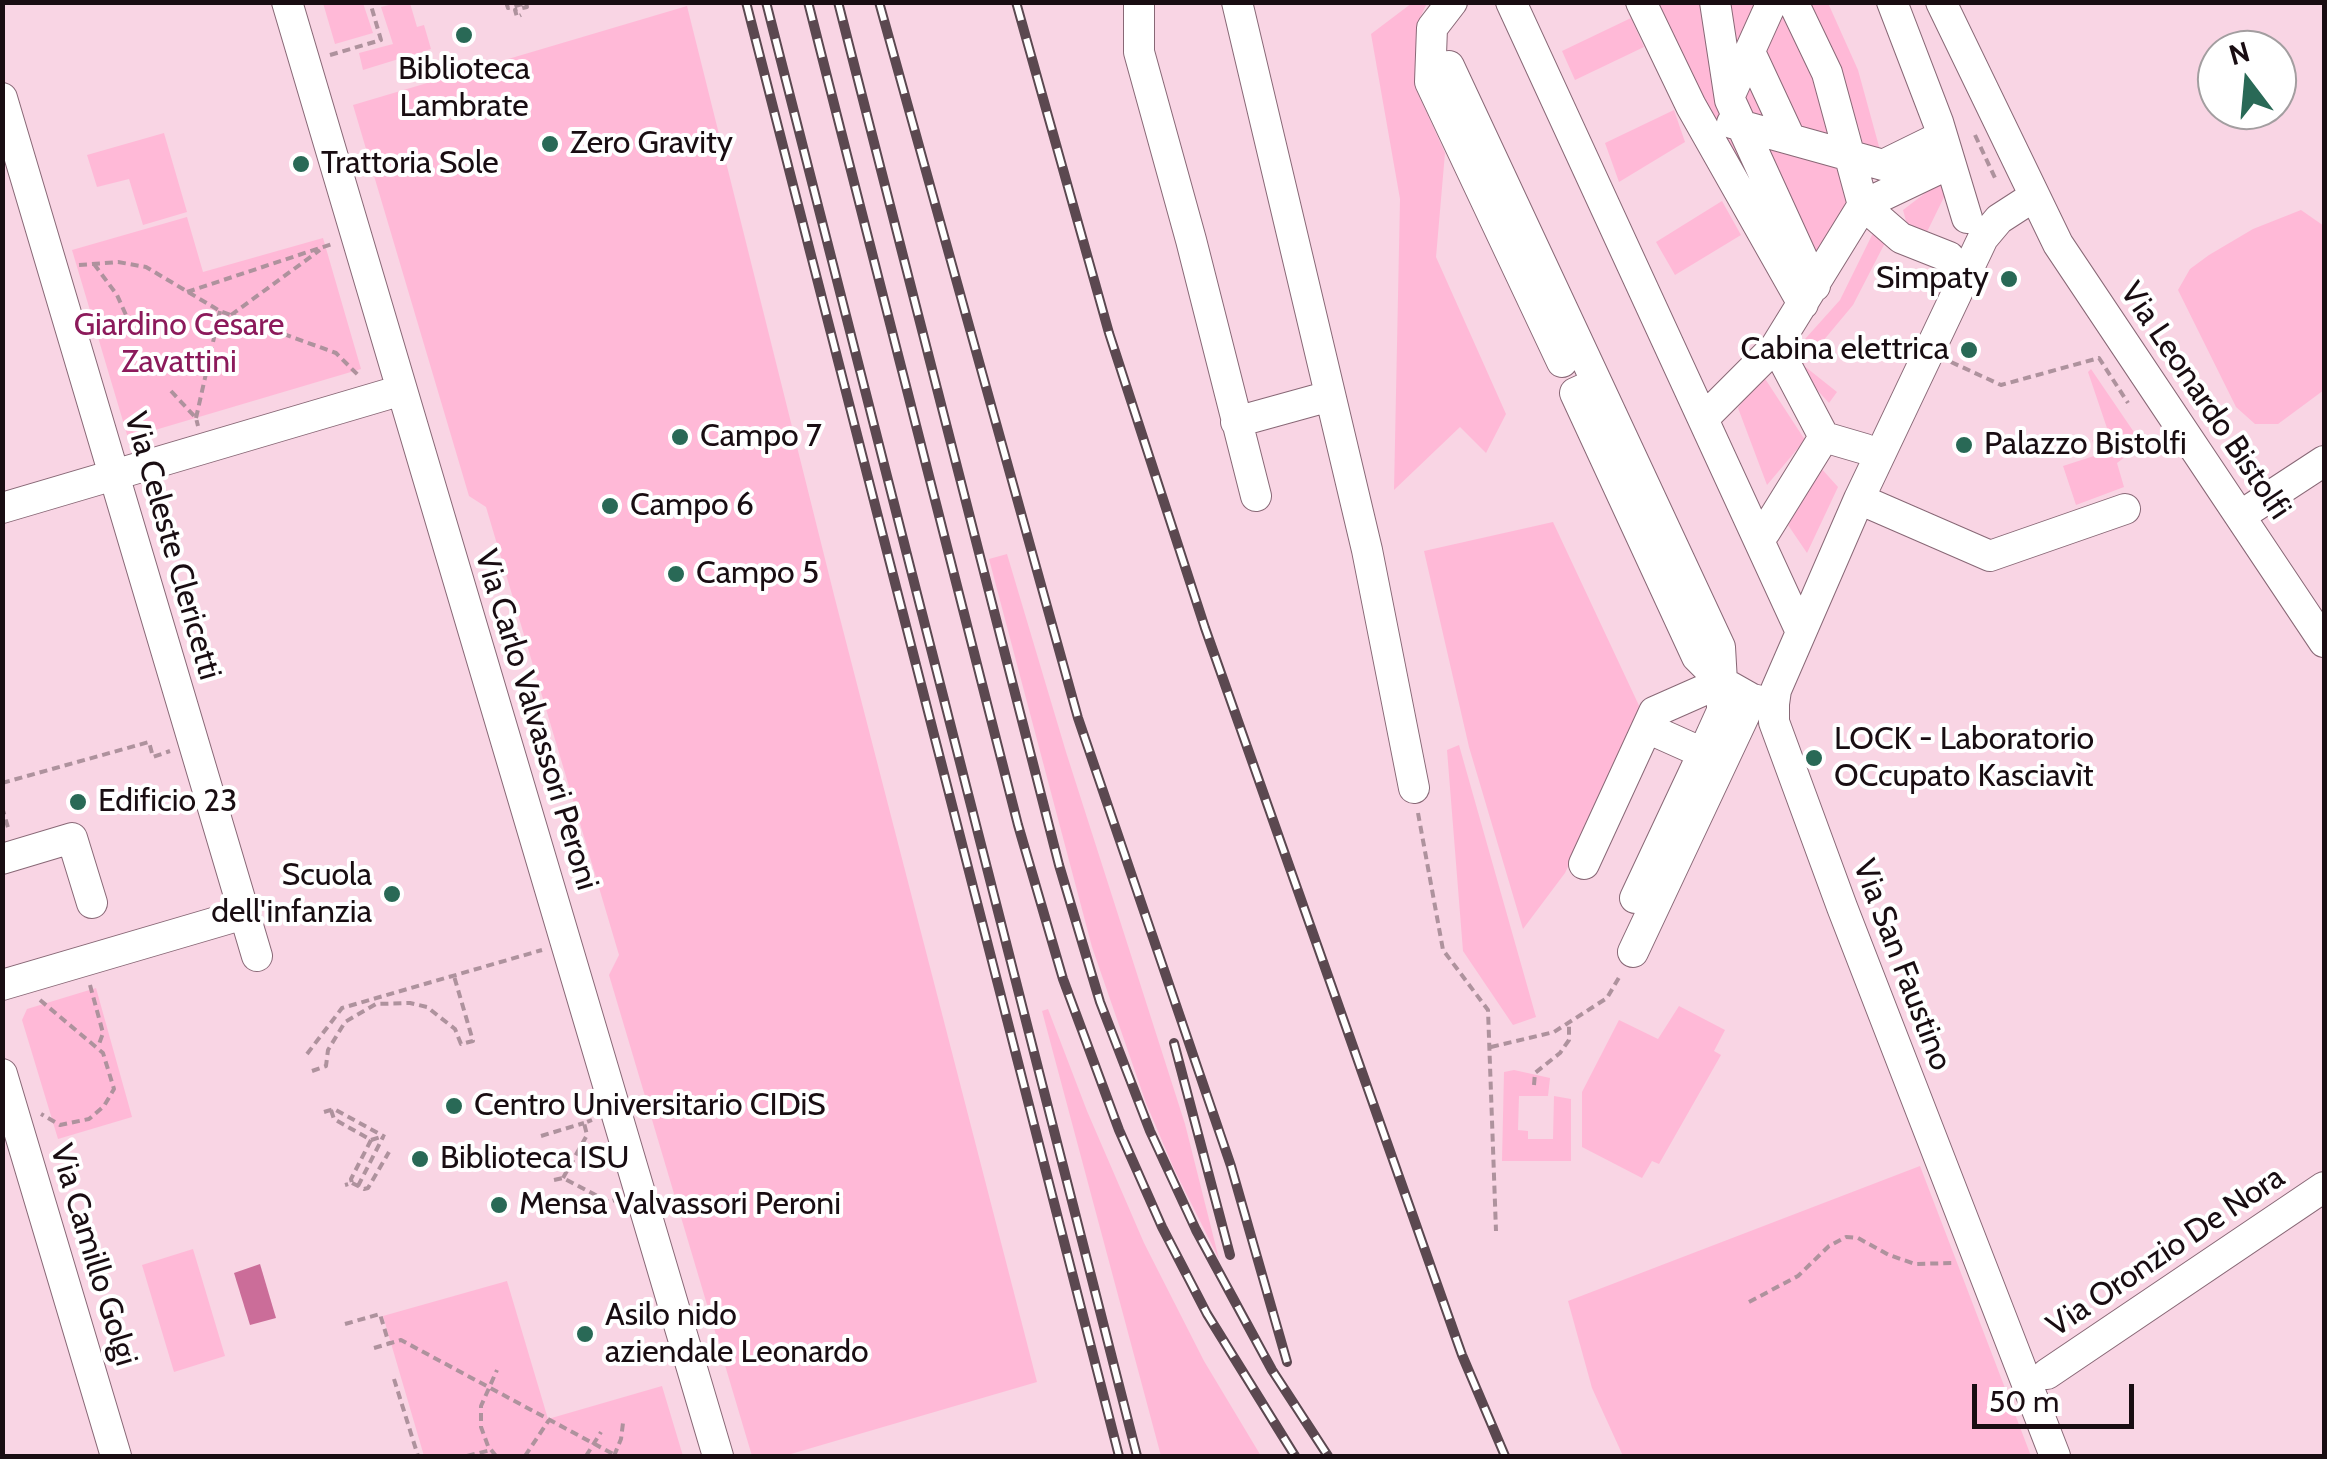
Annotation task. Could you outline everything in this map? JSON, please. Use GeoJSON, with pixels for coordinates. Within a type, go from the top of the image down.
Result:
{"type":"FeatureCollection","features":[{"type":"Feature","properties":{"kind":"street","name":"Via Carlo Valvassori Peroni"},"geometry":{"type":"LineString","coordinates":[[286,2],[718,1456]]}},
{"type":"Feature","properties":{"kind":"street"},"geometry":{"type":"LineString","coordinates":[[1140,2],[1139,52],[1256,496]]}},
{"type":"Feature","properties":{"kind":"street"},"geometry":{"type":"LineString","coordinates":[[1236,2],[1367,550],[1414,788]]}},
{"type":"Feature","properties":{"kind":"street"},"geometry":{"type":"LineString","coordinates":[[1452,2],[1432,28],[1430,82],[1562,362]]}},
{"type":"Feature","properties":{"kind":"street"},"geometry":{"type":"LineString","coordinates":[[1511,2],[1801,632]]}},
{"type":"Feature","properties":{"kind":"street"},"geometry":{"type":"LineString","coordinates":[[1641,2],[1692,106],[1809,295]]}},
{"type":"Feature","properties":{"kind":"street"},"geometry":{"type":"LineString","coordinates":[[1716,2],[1730,95],[1809,295]]}},
{"type":"Feature","properties":{"kind":"street"},"geometry":{"type":"LineString","coordinates":[[1730,95],[1772,2]]}},
{"type":"Feature","properties":{"kind":"street"},"geometry":{"type":"LineString","coordinates":[[1793,2],[1826,73],[1863,205],[1901,238],[1949,257]]}},
{"type":"Feature","properties":{"kind":"street"},"geometry":{"type":"LineString","coordinates":[[1892,2],[1967,218]]}},
{"type":"Feature","properties":{"kind":"street","name":"Via Leonardo Bistolfi"},"geometry":{"type":"LineString","coordinates":[[1941,2],[2033,197],[2067,259],[2324,642]]}},
{"type":"Feature","properties":{"kind":"street"},"geometry":{"type":"LineString","coordinates":[[1750,52],[1790,138]]}},
{"type":"Feature","properties":{"kind":"street"},"geometry":{"type":"LineString","coordinates":[[1448,66],[1720,646],[1722,711],[1635,898]]}},
{"type":"Feature","properties":{"kind":"street","name":"Via Celeste Clericetti"},"geometry":{"type":"LineString","coordinates":[[2,98],[257,956]]}},
{"type":"Feature","properties":{"kind":"street"},"geometry":{"type":"LineString","coordinates":[[1692,106],[1744,128],[1883,165],[1945,150]]}},
{"type":"Feature","properties":{"kind":"street"},"geometry":{"type":"LineString","coordinates":[[1710,412],[1776,346],[1863,205],[1945,150]]}},
{"type":"Feature","properties":{"kind":"street"},"geometry":{"type":"LineString","coordinates":[[1633,952],[1763,702],[1776,690],[1860,499],[1983,238],[1998,219],[2033,197]]}},
{"type":"Feature","properties":{"kind":"street"},"geometry":{"type":"LineString","coordinates":[[1776,346],[1824,437],[1865,449]]}},
{"type":"Feature","properties":{"kind":"street"},"geometry":{"type":"LineString","coordinates":[[2,508],[402,390]]}},
{"type":"Feature","properties":{"kind":"street"},"geometry":{"type":"LineString","coordinates":[[1236,422],[1330,396]]}},
{"type":"Feature","properties":{"kind":"street"},"geometry":{"type":"LineString","coordinates":[[1765,532],[1824,437]]}},
{"type":"Feature","properties":{"kind":"street"},"geometry":{"type":"LineString","coordinates":[[2240,516],[2324,460]]}},
{"type":"Feature","properties":{"kind":"street"},"geometry":{"type":"LineString","coordinates":[[1860,499],[1990,556],[2125,509]]}},
{"type":"Feature","properties":{"kind":"street"},"geometry":{"type":"LineString","coordinates":[[1584,864],[1654,712],[1722,682],[1763,702]]}},
{"type":"Feature","properties":{"kind":"street","name":"Via San Faustino"},"geometry":{"type":"LineString","coordinates":[[1763,702],[1774,722],[2054,1456]]}},
{"type":"Feature","properties":{"kind":"street"},"geometry":{"type":"LineString","coordinates":[[1647,728],[1703,753]]}},
{"type":"Feature","properties":{"kind":"street"},"geometry":{"type":"LineString","coordinates":[[2,859],[72,838],[92,903]]}},
{"type":"Feature","properties":{"kind":"street"},"geometry":{"type":"LineString","coordinates":[[2,985],[244,914]]}},
{"type":"Feature","properties":{"kind":"street","name":"Via Camillo Golgi"},"geometry":{"type":"LineString","coordinates":[[2,1074],[7,1106],[116,1456]]}},
{"type":"Feature","properties":{"kind":"street","name":"Via Oronzio De Nora"},"geometry":{"type":"LineString","coordinates":[[2047,1374],[2324,1187]]}},
{"type":"Feature","properties":{"kind":"path"},"geometry":{"type":"LineString","coordinates":[[330,55],[381,40],[370,2]]}},
{"type":"Feature","properties":{"kind":"path"},"geometry":{"type":"LineString","coordinates":[[506,2],[508,8],[526,3],[527,7],[515,10],[516,17],[521,16]]}},
{"type":"Feature","properties":{"kind":"path"},"geometry":{"type":"LineString","coordinates":[[187,292],[332,244]]}},
{"type":"Feature","properties":{"kind":"path"},"geometry":{"type":"LineString","coordinates":[[230,315],[325,246]]}},
{"type":"Feature","properties":{"kind":"path"},"geometry":{"type":"LineString","coordinates":[[53,266],[118,262],[146,267],[220,311],[336,353],[360,376]]}},
{"type":"Feature","properties":{"kind":"path"},"geometry":{"type":"LineString","coordinates":[[94,264],[117,295],[134,333]]}},
{"type":"Feature","properties":{"kind":"path"},"geometry":{"type":"LineString","coordinates":[[198,426],[196,418],[220,311]]}},
{"type":"Feature","properties":{"kind":"path"},"geometry":{"type":"LineString","coordinates":[[1944,359],[2001,385],[2099,358],[2128,403]]}},
{"type":"Feature","properties":{"kind":"path"},"geometry":{"type":"LineString","coordinates":[[171,391],[196,418]]}},
{"type":"Feature","properties":{"kind":"path"},"geometry":{"type":"LineString","coordinates":[[2,783],[149,742],[154,756],[175,750]]}},
{"type":"Feature","properties":{"kind":"path"},"geometry":{"type":"LineString","coordinates":[[1414,788],[1443,950],[1488,1010],[1496,1231]]}},
{"type":"Feature","properties":{"kind":"path"},"geometry":{"type":"LineString","coordinates":[[307,1054],[342,1008],[542,950]]}},
{"type":"Feature","properties":{"kind":"path"},"geometry":{"type":"LineString","coordinates":[[1491,1046],[1554,1032],[1607,998],[1633,952]]}},
{"type":"Feature","properties":{"kind":"path"},"geometry":{"type":"LineString","coordinates":[[312,1071],[326,1066],[328,1050],[345,1022],[376,1004],[410,1002],[427,1006],[455,1029],[461,1044],[473,1041],[454,976]]}},
{"type":"Feature","properties":{"kind":"path"},"geometry":{"type":"LineString","coordinates":[[89,980],[104,1032],[98,1048]]}},
{"type":"Feature","properties":{"kind":"path"},"geometry":{"type":"LineString","coordinates":[[36,996],[103,1053],[114,1089],[104,1106],[89,1119],[60,1125],[41,1114]]}},
{"type":"Feature","properties":{"kind":"path"},"geometry":{"type":"LineString","coordinates":[[1534,1085],[1535,1073],[1560,1053],[1569,1040],[1569,1022]]}},
{"type":"Feature","properties":{"kind":"path"},"geometry":{"type":"LineString","coordinates":[[324,1112],[334,1109],[384,1137]]}},
{"type":"Feature","properties":{"kind":"path"},"geometry":{"type":"LineString","coordinates":[[331,1110],[334,1119],[371,1140],[384,1137]]}},
{"type":"Feature","properties":{"kind":"path"},"geometry":{"type":"LineString","coordinates":[[541,1136],[592,1120]]}},
{"type":"Feature","properties":{"kind":"path"},"geometry":{"type":"LineString","coordinates":[[564,1178],[586,1138],[584,1123]]}},
{"type":"Feature","properties":{"kind":"path"},"geometry":{"type":"LineString","coordinates":[[352,1183],[384,1137]]}},
{"type":"Feature","properties":{"kind":"path"},"geometry":{"type":"LineString","coordinates":[[352,1183],[371,1140]]}},
{"type":"Feature","properties":{"kind":"path"},"geometry":{"type":"LineString","coordinates":[[352,1183],[368,1188],[389,1152]]}},
{"type":"Feature","properties":{"kind":"path"},"geometry":{"type":"LineString","coordinates":[[554,1180],[564,1178],[604,1200],[616,1200]]}},
{"type":"Feature","properties":{"kind":"path"},"geometry":{"type":"LineString","coordinates":[[1749,1302],[1798,1276],[1829,1246],[1846,1237],[1858,1238],[1889,1256],[1915,1264],[1963,1262]]}},
{"type":"Feature","properties":{"kind":"path"},"geometry":{"type":"LineString","coordinates":[[346,1324],[380,1314],[389,1344]]}},
{"type":"Feature","properties":{"kind":"path"},"geometry":{"type":"LineString","coordinates":[[374,1348],[401,1340],[615,1456],[622,1440],[622,1423]]}},
{"type":"Feature","properties":{"kind":"path"},"geometry":{"type":"LineString","coordinates":[[496,1456],[481,1427],[481,1406],[498,1370]]}},
{"type":"Feature","properties":{"kind":"path"},"geometry":{"type":"LineString","coordinates":[[394,1379],[418,1456]]}},
{"type":"Feature","properties":{"kind":"path"},"geometry":{"type":"LineString","coordinates":[[525,1456],[549,1420]]}},
{"type":"Feature","properties":{"kind":"path"},"geometry":{"type":"LineString","coordinates":[[586,1456],[601,1432]]}},
{"type":"Feature","properties":{"kind":"path"},"geometry":{"type":"LineString","coordinates":[[467,1456],[491,1450]]}},
{"type":"Feature","properties":{"kind":"green space"},"geometry":{"type":"Polygon","coordinates":[[[323,3],[363,3],[373,33],[335,44],[323,3]]]}},
{"type":"Feature","properties":{"kind":"green space"},"geometry":{"type":"Polygon","coordinates":[[[410,3],[417,27],[424,25],[431,49],[363,70],[359,53],[393,44],[381,7],[410,3]]]}},
{"type":"Feature","properties":{"kind":"green space"},"geometry":{"type":"Polygon","coordinates":[[[1412,3],[1427,3],[1419,20],[1415,87],[1445,153],[1436,257],[1506,414],[1486,453],[1460,427],[1394,490],[1400,199],[1371,34],[1412,3]]]}},
{"type":"Feature","properties":{"kind":"green space"},"geometry":{"type":"Polygon","coordinates":[[[1641,3],[1793,3],[1863,205],[1803,304],[1641,3]]]}},
{"type":"Feature","properties":{"kind":"green space"},"geometry":{"type":"Polygon","coordinates":[[[1799,3],[1828,3],[1858,70],[1883,161],[1864,148],[1858,125],[1850,127],[1799,3]]]}},
{"type":"Feature","properties":{"kind":"green space"},"geometry":{"type":"Polygon","coordinates":[[[687,6],[1037,1382],[784,1456],[752,1456],[609,975],[619,955],[486,507],[469,496],[353,105],[687,6]]]}},
{"type":"Feature","properties":{"kind":"green space"},"geometry":{"type":"Polygon","coordinates":[[[1631,18],[1644,47],[1575,80],[1562,51],[1631,18]]]}},
{"type":"Feature","properties":{"kind":"green space"},"geometry":{"type":"Polygon","coordinates":[[[1674,110],[1685,142],[1619,182],[1605,143],[1674,110]]]}},
{"type":"Feature","properties":{"kind":"green space"},"geometry":{"type":"Polygon","coordinates":[[[164,133],[187,212],[143,225],[129,179],[97,187],[87,155],[164,133]]]}},
{"type":"Feature","properties":{"kind":"green space"},"geometry":{"type":"Polygon","coordinates":[[[1941,181],[1946,193],[1925,236],[1909,232],[1903,210],[1941,181]]]}},
{"type":"Feature","properties":{"kind":"green space"},"geometry":{"type":"Polygon","coordinates":[[[1722,201],[1741,235],[1675,275],[1656,242],[1722,201]]]}},
{"type":"Feature","properties":{"kind":"green space"},"geometry":{"type":"Polygon","coordinates":[[[2301,210],[2324,226],[2324,390],[2278,424],[2255,424],[2236,407],[2178,290],[2190,269],[2209,255],[2253,229],[2301,210]]]}},
{"type":"Feature","properties":{"kind":"green space","name":"Giardino Cesare Zavattini"},"geometry":{"type":"Polygon","coordinates":[[[187,217],[203,272],[323,238],[361,369],[128,438],[72,250],[187,217]]]}},
{"type":"Feature","properties":{"kind":"green space"},"geometry":{"type":"Polygon","coordinates":[[[1873,233],[1887,239],[1853,305],[1803,365],[1837,392],[1829,403],[1788,358],[1840,300],[1873,233]]]}},
{"type":"Feature","properties":{"kind":"green space"},"geometry":{"type":"Polygon","coordinates":[[[2091,369],[2142,444],[2117,463],[2124,487],[2076,505],[2063,466],[2097,455],[2092,440],[2109,434],[2088,372],[2091,369]]]}},
{"type":"Feature","properties":{"kind":"green space"},"geometry":{"type":"Polygon","coordinates":[[[1762,374],[1805,440],[1767,485],[1738,408],[1762,374]]]}},
{"type":"Feature","properties":{"kind":"green space"},"geometry":{"type":"Polygon","coordinates":[[[1820,467],[1838,487],[1807,553],[1788,525],[1820,467]]]}},
{"type":"Feature","properties":{"kind":"green space"},"geometry":{"type":"Polygon","coordinates":[[[1553,522],[1642,712],[1565,873],[1523,929],[1469,747],[1424,551],[1553,522]]]}},
{"type":"Feature","properties":{"kind":"green space"},"geometry":{"type":"Polygon","coordinates":[[[1007,554],[1185,1124],[1219,1259],[1146,1103],[1092,947],[989,559],[1007,554]]]}},
{"type":"Feature","properties":{"kind":"green space"},"geometry":{"type":"Polygon","coordinates":[[[1459,745],[1536,1017],[1513,1025],[1463,951],[1447,750],[1459,745]]]}},
{"type":"Feature","properties":{"kind":"green space"},"geometry":{"type":"Polygon","coordinates":[[[96,988],[132,1117],[58,1139],[22,1020],[27,1009],[96,988]]]}},
{"type":"Feature","properties":{"kind":"green space"},"geometry":{"type":"Polygon","coordinates":[[[1679,1006],[1725,1030],[1714,1051],[1721,1055],[1659,1164],[1652,1161],[1642,1178],[1582,1147],[1582,1092],[1619,1020],[1658,1039],[1679,1006]]]}},
{"type":"Feature","properties":{"kind":"green space"},"geometry":{"type":"Polygon","coordinates":[[[1048,1009],[1144,1243],[1204,1361],[1261,1456],[1161,1456],[1042,1011],[1048,1009]]]}},
{"type":"Feature","properties":{"kind":"green space"},"geometry":{"type":"Polygon","coordinates":[[[1514,1070],[1550,1078],[1548,1096],[1519,1096],[1518,1130],[1528,1131],[1528,1139],[1553,1139],[1554,1096],[1571,1099],[1571,1161],[1502,1161],[1504,1072],[1514,1070]]]}},
{"type":"Feature","properties":{"kind":"green space"},"geometry":{"type":"Polygon","coordinates":[[[1920,1166],[2031,1456],[1623,1456],[1592,1388],[1568,1301],[1920,1166]]]}},
{"type":"Feature","properties":{"kind":"green space"},"geometry":{"type":"Polygon","coordinates":[[[193,1249],[225,1356],[174,1372],[142,1265],[193,1249]]]}},
{"type":"Feature","properties":{"kind":"green space"},"geometry":{"type":"Polygon","coordinates":[[[507,1281],[548,1419],[662,1386],[683,1456],[424,1456],[383,1316],[507,1281]]]}},
{"type":"Feature","properties":{"kind":"shaded area"},"geometry":{"type":"Polygon","coordinates":[[[260,1264],[276,1318],[250,1325],[234,1273],[260,1264]]]}},
{"type":"Feature","properties":{"kind":"railway"},"geometry":{"type":"LineString","coordinates":[[746,2],[1119,1456]]}},
{"type":"Feature","properties":{"kind":"railway"},"geometry":{"type":"LineString","coordinates":[[766,2],[1137,1456]]}},
{"type":"Feature","properties":{"kind":"railway"},"geometry":{"type":"LineString","coordinates":[[808,2],[1018,825],[1063,979],[1119,1130],[1162,1227],[1207,1314],[1295,1456]]}},
{"type":"Feature","properties":{"kind":"railway"},"geometry":{"type":"LineString","coordinates":[[838,2],[1059,865],[1100,1002],[1150,1131],[1196,1230],[1272,1370],[1328,1456]]}},
{"type":"Feature","properties":{"kind":"railway"},"geometry":{"type":"LineString","coordinates":[[879,2],[1078,718],[1231,1166],[1287,1362]]}},
{"type":"Feature","properties":{"kind":"railway"},"geometry":{"type":"LineString","coordinates":[[1016,2],[1109,333],[1205,628],[1462,1355],[1505,1456]]}},
{"type":"Feature","properties":{"kind":"railway"},"geometry":{"type":"LineString","coordinates":[[1174,1043],[1230,1255]]}},
{"type":"Feature","properties":{"kind":"place","name":"Biblioteca Lambrate"},"geometry":{"type":"Point","coordinates":[464,35]}},
{"type":"Feature","properties":{"kind":"place","name":"Zero Gravity"},"geometry":{"type":"Point","coordinates":[550,144]}},
{"type":"Feature","properties":{"kind":"place","name":"Trattoria Sole"},"geometry":{"type":"Point","coordinates":[301,164]}},
{"type":"Feature","properties":{"kind":"place","name":"Simpaty"},"geometry":{"type":"Point","coordinates":[2009,279]}},
{"type":"Feature","properties":{"kind":"place","name":"Cabina elettrica"},"geometry":{"type":"Point","coordinates":[1969,350]}},
{"type":"Feature","properties":{"kind":"place","name":"Campo 7"},"geometry":{"type":"Point","coordinates":[680,437]}},
{"type":"Feature","properties":{"kind":"place","name":"Palazzo Bistolfi"},"geometry":{"type":"Point","coordinates":[1964,445]}},
{"type":"Feature","properties":{"kind":"place","name":"Campo 6"},"geometry":{"type":"Point","coordinates":[610,506]}},
{"type":"Feature","properties":{"kind":"place","name":"Campo 5"},"geometry":{"type":"Point","coordinates":[676,574]}},
{"type":"Feature","properties":{"kind":"place","name":"LOCK - Laboratorio OCcupato Kasciavìt"},"geometry":{"type":"Point","coordinates":[1814,758]}},
{"type":"Feature","properties":{"kind":"place","name":"Edificio 23"},"geometry":{"type":"Point","coordinates":[78,802]}},
{"type":"Feature","properties":{"kind":"place","name":"Scuola dell'infanzia"},"geometry":{"type":"Point","coordinates":[392,894]}},
{"type":"Feature","properties":{"kind":"place","name":"Centro Universitario CIDiS"},"geometry":{"type":"Point","coordinates":[454,1106]}},
{"type":"Feature","properties":{"kind":"place","name":"Biblioteca ISU"},"geometry":{"type":"Point","coordinates":[420,1159]}},
{"type":"Feature","properties":{"kind":"place","name":"Mensa Valvassori Peroni"},"geometry":{"type":"Point","coordinates":[499,1205]}},
{"type":"Feature","properties":{"kind":"place","name":"Asilo nido aziendale Leonardo"},"geometry":{"type":"Point","coordinates":[585,1334]}}]}
